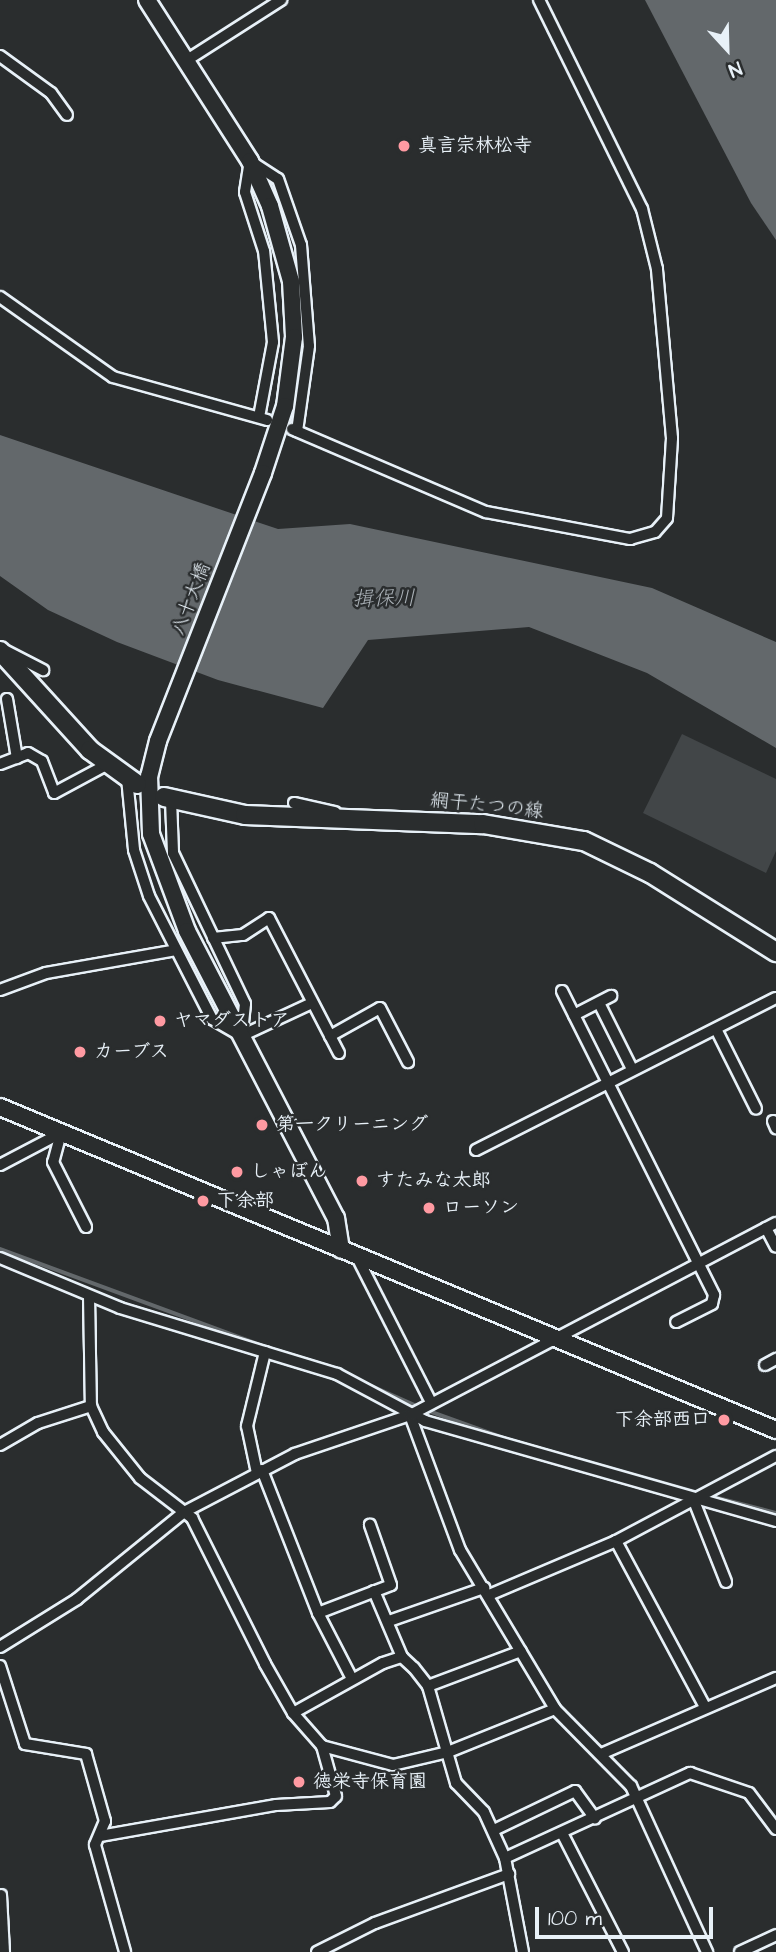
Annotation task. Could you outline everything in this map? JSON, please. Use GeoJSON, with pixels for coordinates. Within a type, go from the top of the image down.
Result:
{"type":"FeatureCollection","features":[{"type":"Feature","properties":{"kind":"main road"},"geometry":{"type":"LineString","coordinates":[[0,649],[52,714],[108,764],[132,781]]}},
{"type":"Feature","properties":{"kind":"main road","name":"網干たつの線"},"geometry":{"type":"LineString","coordinates":[[168,798],[245,815],[483,824],[584,841],[650,873],[776,952]]}},
{"type":"Feature","properties":{"kind":"street","name":"八十大橋"},"geometry":{"type":"LineString","coordinates":[[147,0],[250,161],[270,206],[291,281],[294,337],[285,406],[263,473],[158,741],[147,808],[158,860],[242,1037],[335,1218],[341,1250]]}},
{"type":"Feature","properties":{"kind":"street"},"geometry":{"type":"LineString","coordinates":[[187,60],[281,0]]}},
{"type":"Feature","properties":{"kind":"street"},"geometry":{"type":"LineString","coordinates":[[0,297],[113,377],[263,418],[273,342],[264,251],[245,192],[250,161],[278,179],[302,245],[309,345],[295,430],[486,512],[630,539],[655,532],[667,518],[672,438],[657,269],[642,209],[538,0]]}},
{"type":"Feature","properties":{"kind":"street"},"geometry":{"type":"LineString","coordinates":[[0,56],[51,93],[67,115]]}},
{"type":"Feature","properties":{"kind":"street"},"geometry":{"type":"LineString","coordinates":[[0,649],[43,670]]}},
{"type":"Feature","properties":{"kind":"street"},"geometry":{"type":"LineString","coordinates":[[7,699],[17,758]]}},
{"type":"Feature","properties":{"kind":"street"},"geometry":{"type":"LineString","coordinates":[[0,764],[28,753],[42,761],[54,793],[108,764]]}},
{"type":"Feature","properties":{"kind":"street"},"geometry":{"type":"LineString","coordinates":[[132,781],[134,850],[176,950],[212,1019],[242,1037]]}},
{"type":"Feature","properties":{"kind":"street"},"geometry":{"type":"LineString","coordinates":[[168,798],[173,853],[245,1004],[242,1037]]}},
{"type":"Feature","properties":{"kind":"street"},"geometry":{"type":"LineString","coordinates":[[294,803],[368,820]]}},
{"type":"Feature","properties":{"kind":"street"},"geometry":{"type":"LineString","coordinates":[[213,938],[243,935],[269,918],[338,1053]]}},
{"type":"Feature","properties":{"kind":"street"},"geometry":{"type":"LineString","coordinates":[[0,990],[46,973],[176,950]]}},
{"type":"Feature","properties":{"kind":"street"},"geometry":{"type":"LineString","coordinates":[[562,991],[699,1263],[714,1301],[676,1322]]}},
{"type":"Feature","properties":{"kind":"street"},"geometry":{"type":"LineString","coordinates":[[574,1015],[611,996]]}},
{"type":"Feature","properties":{"kind":"street"},"geometry":{"type":"LineString","coordinates":[[476,1150],[607,1081],[776,998]]}},
{"type":"Feature","properties":{"kind":"street"},"geometry":{"type":"LineString","coordinates":[[242,1037],[312,1003]]}},
{"type":"Feature","properties":{"kind":"street"},"geometry":{"type":"LineString","coordinates":[[599,1003],[632,1069]]}},
{"type":"Feature","properties":{"kind":"street"},"geometry":{"type":"LineString","coordinates":[[330,1036],[380,1008],[408,1062]]}},
{"type":"Feature","properties":{"kind":"street"},"geometry":{"type":"LineString","coordinates":[[716,1029],[756,1109]]}},
{"type":"Feature","properties":{"kind":"street"},"geometry":{"type":"LineString","coordinates":[[0,1107],[776,1430]]}},
{"type":"Feature","properties":{"kind":"street"},"geometry":{"type":"LineString","coordinates":[[0,1165],[61,1133]]}},
{"type":"Feature","properties":{"kind":"street"},"geometry":{"type":"LineString","coordinates":[[61,1133],[53,1162],[86,1227]]}},
{"type":"Feature","properties":{"kind":"street"},"geometry":{"type":"LineString","coordinates":[[0,1647],[77,1599],[184,1512],[260,1471],[410,1415],[771,1226],[776,1247]]}},
{"type":"Feature","properties":{"kind":"street"},"geometry":{"type":"LineString","coordinates":[[357,1257],[431,1402]]}},
{"type":"Feature","properties":{"kind":"street"},"geometry":{"type":"LineString","coordinates":[[0,1258],[89,1296],[337,1374],[410,1415],[776,1521]]}},
{"type":"Feature","properties":{"kind":"street"},"geometry":{"type":"LineString","coordinates":[[89,1296],[91,1406],[103,1432],[140,1478],[184,1512],[293,1713],[322,1746],[336,1796],[330,1802],[276,1805],[100,1836]]}},
{"type":"Feature","properties":{"kind":"street"},"geometry":{"type":"LineString","coordinates":[[265,1352],[247,1426],[260,1471],[318,1613],[351,1677]]}},
{"type":"Feature","properties":{"kind":"street"},"geometry":{"type":"LineString","coordinates":[[765,1365],[776,1359]]}},
{"type":"Feature","properties":{"kind":"street"},"geometry":{"type":"LineString","coordinates":[[0,1445],[38,1423],[91,1406]]}},
{"type":"Feature","properties":{"kind":"street"},"geometry":{"type":"LineString","coordinates":[[410,1415],[460,1550],[555,1709],[625,1777],[707,1952]]}},
{"type":"Feature","properties":{"kind":"street"},"geometry":{"type":"LineString","coordinates":[[389,1621],[486,1591],[616,1541],[776,1456]]}},
{"type":"Feature","properties":{"kind":"street"},"geometry":{"type":"LineString","coordinates":[[696,1500],[726,1582]]}},
{"type":"Feature","properties":{"kind":"street"},"geometry":{"type":"LineString","coordinates":[[318,1613],[391,1585],[370,1525]]}},
{"type":"Feature","properties":{"kind":"street"},"geometry":{"type":"LineString","coordinates":[[616,1541],[705,1707]]}},
{"type":"Feature","properties":{"kind":"street"},"geometry":{"type":"LineString","coordinates":[[374,1591],[402,1657],[428,1686],[456,1783],[471,1794],[494,1830],[509,1874],[523,1952]]}},
{"type":"Feature","properties":{"kind":"street"},"geometry":{"type":"LineString","coordinates":[[428,1686],[521,1651]]}},
{"type":"Feature","properties":{"kind":"street"},"geometry":{"type":"LineString","coordinates":[[293,1713],[351,1677],[402,1657]]}},
{"type":"Feature","properties":{"kind":"street"},"geometry":{"type":"LineString","coordinates":[[1,1674],[25,1744],[86,1754],[105,1821],[96,1845],[104,1886],[124,1952]]}},
{"type":"Feature","properties":{"kind":"street"},"geometry":{"type":"LineString","coordinates":[[601,1755],[776,1678]]}},
{"type":"Feature","properties":{"kind":"street"},"geometry":{"type":"LineString","coordinates":[[322,1746],[393,1765],[448,1752],[555,1709]]}},
{"type":"Feature","properties":{"kind":"street"},"geometry":{"type":"LineString","coordinates":[[505,1858],[595,1819],[633,1798],[690,1773],[728,1781],[749,1793],[776,1829]]}},
{"type":"Feature","properties":{"kind":"street"},"geometry":{"type":"LineString","coordinates":[[494,1830],[575,1791],[595,1819]]}},
{"type":"Feature","properties":{"kind":"street"},"geometry":{"type":"LineString","coordinates":[[562,1833],[623,1952]]}},
{"type":"Feature","properties":{"kind":"street"},"geometry":{"type":"LineString","coordinates":[[317,1952],[375,1923],[509,1874]]}},
{"type":"Feature","properties":{"kind":"street"},"geometry":{"type":"LineString","coordinates":[[1,1895],[4,1952]]}},
{"type":"Feature","properties":{"kind":"street"},"geometry":{"type":"LineString","coordinates":[[740,1952],[776,1935]]}},
{"type":"Feature","properties":{"kind":"shaded area"},"geometry":{"type":"Polygon","coordinates":[[[682,734],[776,779],[776,851],[766,873],[643,813],[682,734]]]}},
{"type":"Feature","properties":{"kind":"water"},"geometry":{"type":"Polygon","coordinates":[[[645,0],[776,0],[776,240],[751,203],[645,0]]]}},
{"type":"Feature","properties":{"kind":"water","name":"揖保川"},"geometry":{"type":"Polygon","coordinates":[[[0,435],[278,529],[350,524],[652,588],[776,642],[776,748],[647,673],[529,627],[368,640],[323,708],[218,680],[117,642],[48,610],[0,576],[0,435]]]}},
{"type":"Feature","properties":{"kind":"waterway"},"geometry":{"type":"LineString","coordinates":[[0,1249],[269,1348]]}},
{"type":"Feature","properties":{"kind":"waterway"},"geometry":{"type":"LineString","coordinates":[[365,1383],[419,1407]]}},
{"type":"Feature","properties":{"kind":"waterway"},"geometry":{"type":"LineString","coordinates":[[426,1410],[507,1439]]}},
{"type":"Feature","properties":{"kind":"waterway"},"geometry":{"type":"LineString","coordinates":[[579,1459],[699,1493]]}},
{"type":"Feature","properties":{"kind":"waterway"},"geometry":{"type":"LineString","coordinates":[[710,1496],[776,1513]]}},
{"type":"Feature","properties":{"kind":"place","name":"真言宗林松寺"},"geometry":{"type":"Point","coordinates":[404,146]}},
{"type":"Feature","properties":{"kind":"place","name":"ヤマダストア"},"geometry":{"type":"Point","coordinates":[160,1021]}},
{"type":"Feature","properties":{"kind":"place","name":"カーブス"},"geometry":{"type":"Point","coordinates":[80,1052]}},
{"type":"Feature","properties":{"kind":"place","name":"第一クリーニング"},"geometry":{"type":"Point","coordinates":[262,1125]}},
{"type":"Feature","properties":{"kind":"place","name":"しゃぼん"},"geometry":{"type":"Point","coordinates":[237,1172]}},
{"type":"Feature","properties":{"kind":"place","name":"すたみな太郎"},"geometry":{"type":"Point","coordinates":[362,1181]}},
{"type":"Feature","properties":{"kind":"place","name":"下余部"},"geometry":{"type":"Point","coordinates":[203,1201]}},
{"type":"Feature","properties":{"kind":"place","name":"ローソン"},"geometry":{"type":"Point","coordinates":[429,1208]}},
{"type":"Feature","properties":{"kind":"place","name":"下余部西口"},"geometry":{"type":"Point","coordinates":[724,1420]}},
{"type":"Feature","properties":{"kind":"place","name":"徳栄寺保育園"},"geometry":{"type":"Point","coordinates":[299,1782]}}]}
